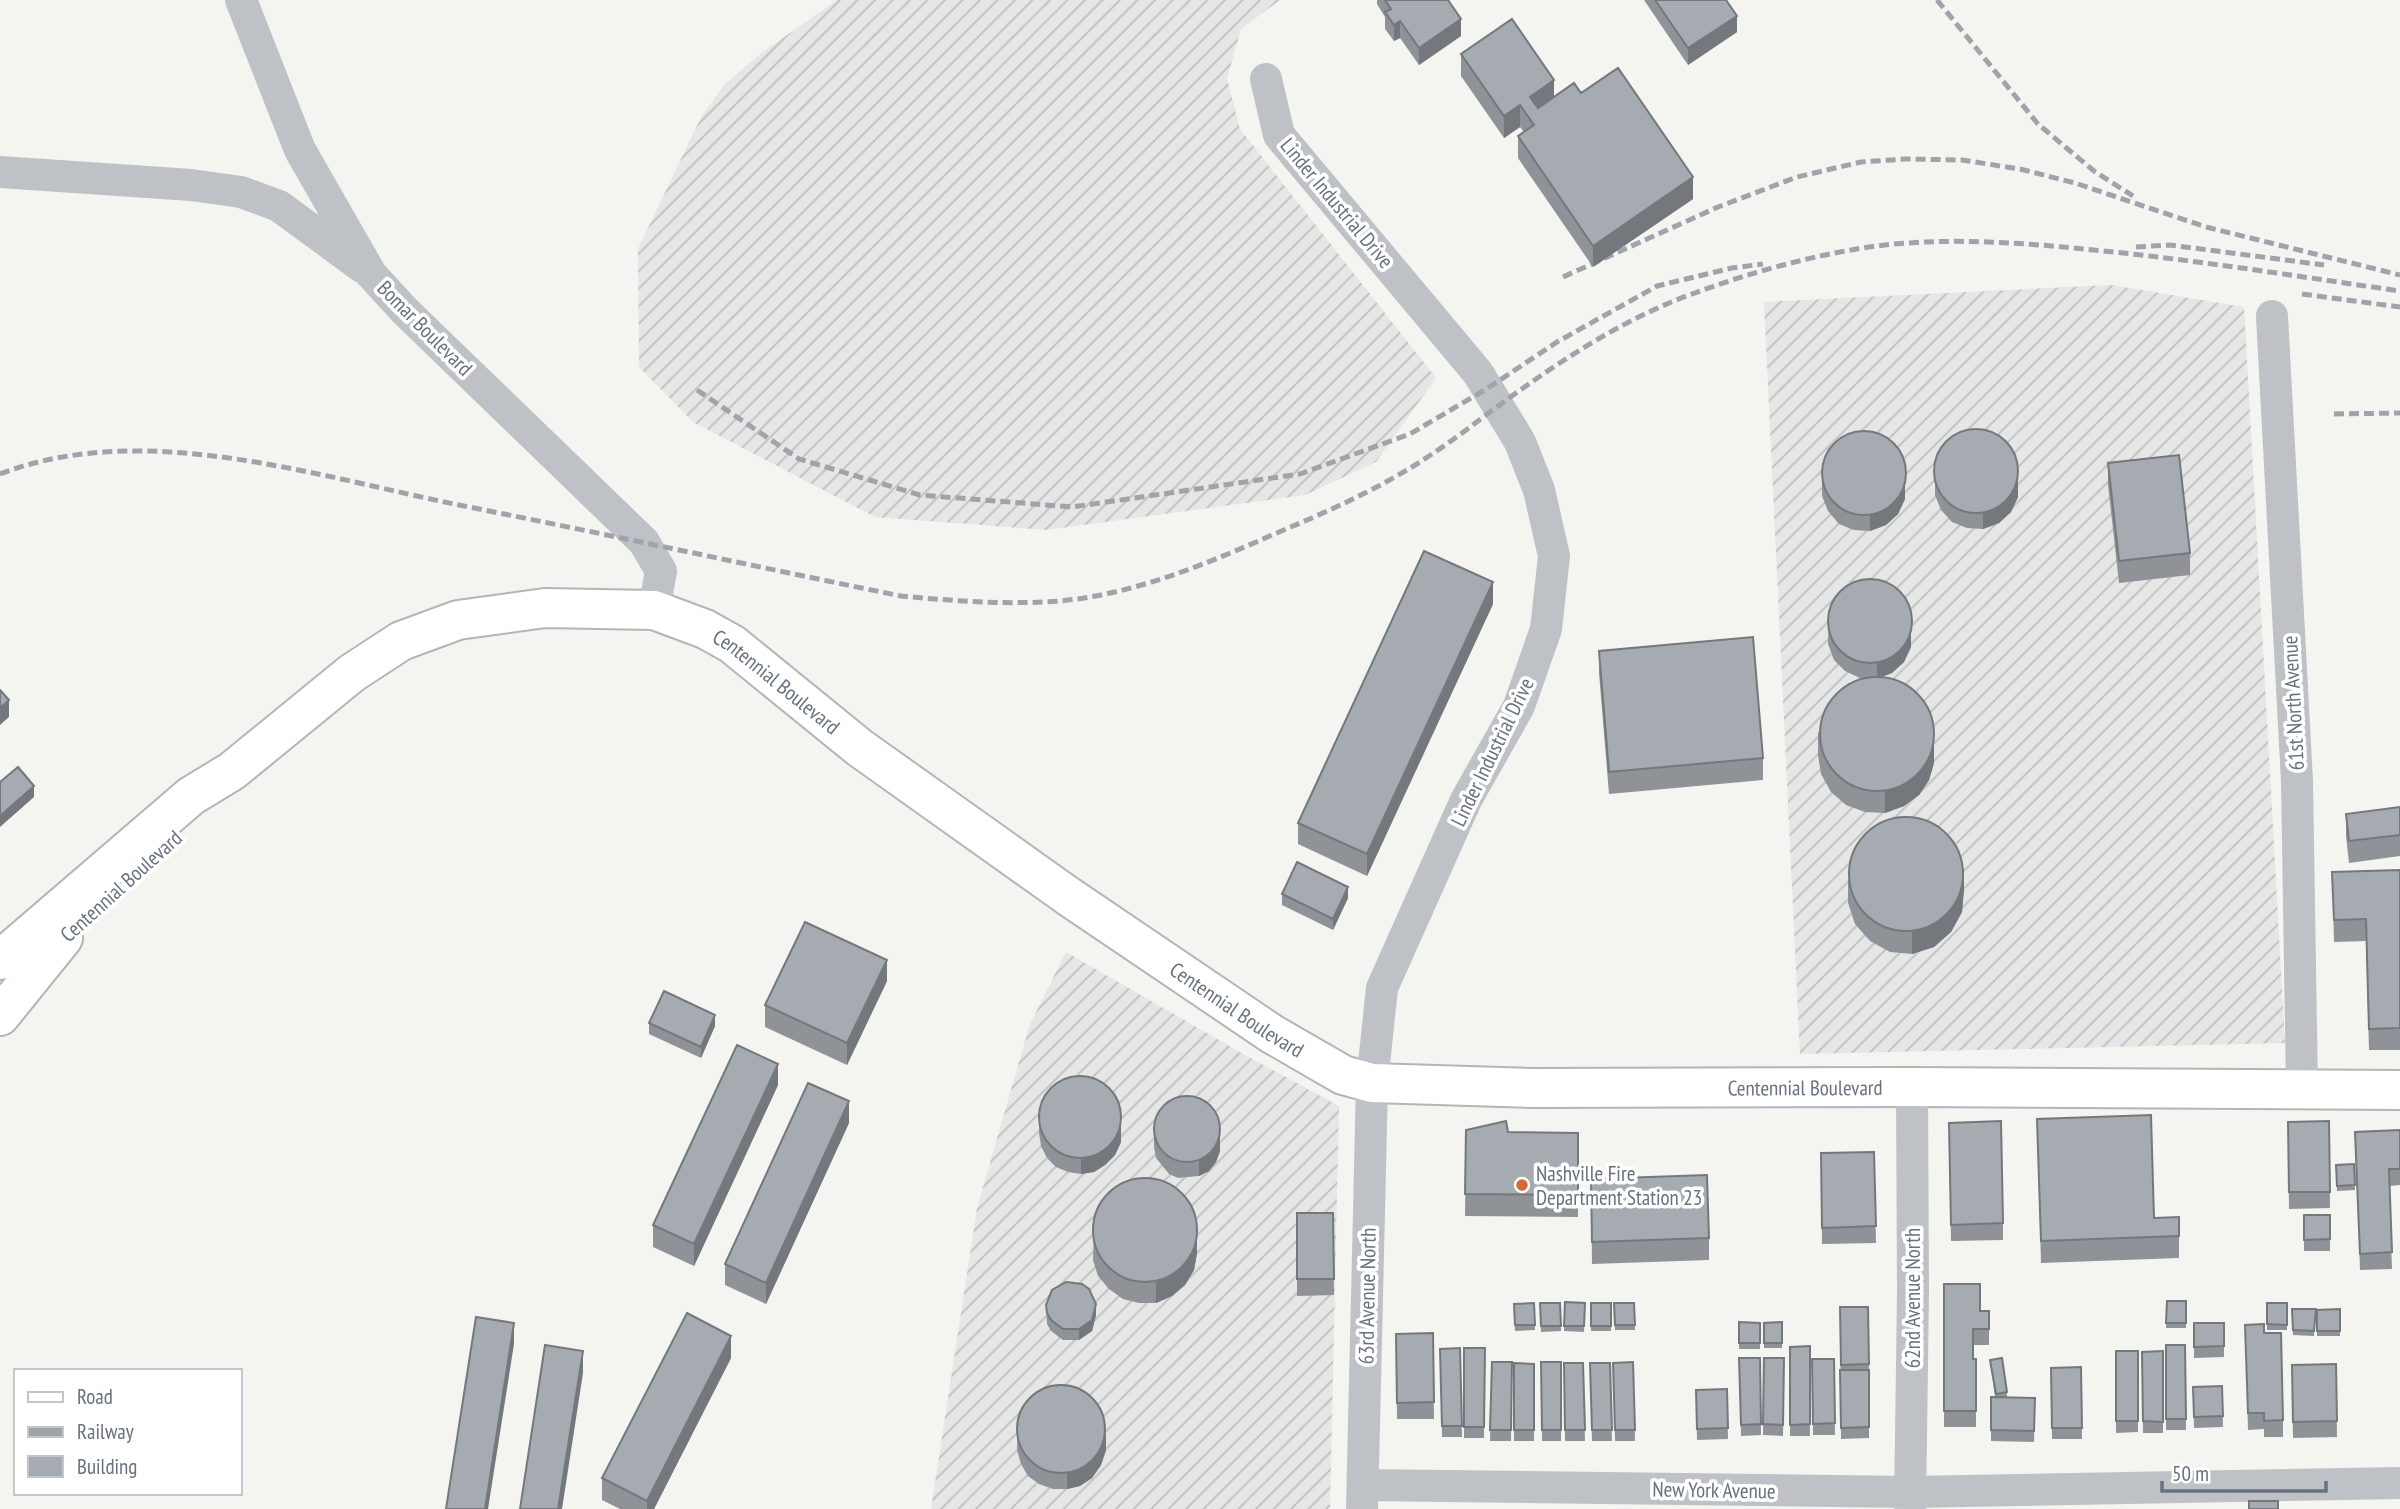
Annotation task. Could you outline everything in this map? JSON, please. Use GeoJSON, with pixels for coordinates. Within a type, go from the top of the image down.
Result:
{"type":"FeatureCollection","features":[{"type":"Feature","properties":{"kind":"main road","name":"Centennial Boulevard"},"geometry":{"type":"LineString","coordinates":[[0,960],[191,796],[232,771],[352,673],[401,641],[458,620],[545,608],[654,610],[705,629],[732,644],[860,748],[1068,896],[1272,1034],[1343,1074],[1372,1083],[1534,1088],[2400,1090]]}},
{"type":"Feature","properties":{"kind":"main road","name":"Centennial Boulevard"},"geometry":{"type":"LineString","coordinates":[[0,991],[189,824],[232,771]]}},
{"type":"Feature","properties":{"kind":"main road"},"geometry":{"type":"LineString","coordinates":[[0,1016],[63,938]]}},
{"type":"Feature","properties":{"kind":"street","name":"Bomar Boulevard"},"geometry":{"type":"LineString","coordinates":[[241,0],[300,150],[371,274],[405,311],[644,542],[661,571],[654,610]]}},
{"type":"Feature","properties":{"kind":"street","name":"Linder Industrial Drive"},"geometry":{"type":"LineString","coordinates":[[1266,79],[1279,135],[1478,373],[1499,406],[1520,442],[1539,490],[1554,556],[1546,629],[1519,706],[1466,800],[1382,988],[1372,1083]]}},
{"type":"Feature","properties":{"kind":"street"},"geometry":{"type":"LineString","coordinates":[[0,172],[191,185],[241,192],[279,206],[371,274]]}},
{"type":"Feature","properties":{"kind":"street","name":"61st North Avenue"},"geometry":{"type":"LineString","coordinates":[[2272,316],[2297,781],[2302,1090]]}},
{"type":"Feature","properties":{"kind":"street","name":"63rd Avenue North"},"geometry":{"type":"LineString","coordinates":[[1362,1497],[1372,1083]]}},
{"type":"Feature","properties":{"kind":"street","name":"62nd Avenue North"},"geometry":{"type":"LineString","coordinates":[[1910,1501],[1912,1087]]}},
{"type":"Feature","properties":{"kind":"street","name":"New York Avenue"},"geometry":{"type":"LineString","coordinates":[[1362,1497],[1910,1501],[2400,1483]]}},
{"type":"Feature","properties":{"kind":"shaded area"},"geometry":{"type":"Polygon","coordinates":[[[837,0],[1280,0],[1241,29],[1227,79],[1240,129],[1436,378],[1376,462],[1305,495],[1046,530],[875,517],[693,422],[639,367],[638,249],[701,117],[725,84],[764,51],[837,0]]]}},
{"type":"Feature","properties":{"kind":"shaded area"},"geometry":{"type":"Polygon","coordinates":[[[2111,285],[2244,307],[2285,1043],[1800,1054],[1764,302],[2111,285]]]}},
{"type":"Feature","properties":{"kind":"shaded area"},"geometry":{"type":"Polygon","coordinates":[[[1066,952],[1339,1106],[1330,1509],[931,1509],[977,1208],[1030,1024],[1066,952]]]}},
{"type":"Feature","properties":{"kind":"building"},"geometry":{"type":"Polygon","coordinates":[[[1385,0],[1448,0],[1461,19],[1419,48],[1400,21],[1394,25],[1385,12],[1391,9],[1385,0]]]}},
{"type":"Feature","properties":{"kind":"building"},"geometry":{"type":"Polygon","coordinates":[[[1655,0],[1726,0],[1737,16],[1688,48],[1655,0]]]}},
{"type":"Feature","properties":{"kind":"building"},"geometry":{"type":"Polygon","coordinates":[[[1512,19],[1554,80],[1530,97],[1538,108],[1574,83],[1581,93],[1618,68],[1693,177],[1593,246],[1518,136],[1534,125],[1520,105],[1504,116],[1461,54],[1512,19]]]}},
{"type":"Feature","properties":{"kind":"building"},"geometry":{"type":"Polygon","coordinates":[[[1976,429],[1999,436],[2011,448],[2018,471],[2011,494],[1999,506],[1976,513],[1953,506],[1941,494],[1934,471],[1941,448],[1953,436],[1976,429]]]}},
{"type":"Feature","properties":{"kind":"building"},"geometry":{"type":"Polygon","coordinates":[[[1864,431],[1887,438],[1899,450],[1906,473],[1899,496],[1887,508],[1864,515],[1841,508],[1829,496],[1822,473],[1829,450],[1841,438],[1864,431]]]}},
{"type":"Feature","properties":{"kind":"building"},"geometry":{"type":"Polygon","coordinates":[[[2179,455],[2190,553],[2119,561],[2108,463],[2179,455]]]}},
{"type":"Feature","properties":{"kind":"building"},"geometry":{"type":"Polygon","coordinates":[[[1424,551],[1493,582],[1367,854],[1298,823],[1424,551]]]}},
{"type":"Feature","properties":{"kind":"building"},"geometry":{"type":"Polygon","coordinates":[[[1870,579],[1893,586],[1905,598],[1912,621],[1905,644],[1893,656],[1870,663],[1847,656],[1835,644],[1828,621],[1835,598],[1847,586],[1870,579]]]}},
{"type":"Feature","properties":{"kind":"building"},"geometry":{"type":"Polygon","coordinates":[[[1753,637],[1763,758],[1609,772],[1599,651],[1753,637]]]}},
{"type":"Feature","properties":{"kind":"building"},"geometry":{"type":"Polygon","coordinates":[[[1877,677],[1899,681],[1918,693],[1930,712],[1934,734],[1930,756],[1918,775],[1899,787],[1877,791],[1855,787],[1836,775],[1824,756],[1820,734],[1824,712],[1836,693],[1855,681],[1877,677]]]}},
{"type":"Feature","properties":{"kind":"building"},"geometry":{"type":"Polygon","coordinates":[[[0,690],[9,700],[0,708],[0,690]]]}},
{"type":"Feature","properties":{"kind":"building"},"geometry":{"type":"Polygon","coordinates":[[[18,767],[34,786],[0,816],[0,782],[18,767]]]}},
{"type":"Feature","properties":{"kind":"building"},"geometry":{"type":"Polygon","coordinates":[[[2400,807],[2400,835],[2349,841],[2346,814],[2400,807]]]}},
{"type":"Feature","properties":{"kind":"building"},"geometry":{"type":"Polygon","coordinates":[[[1906,817],[1928,821],[1938,826],[1954,842],[1959,852],[1963,874],[1959,896],[1954,906],[1938,922],[1928,927],[1906,931],[1884,927],[1874,922],[1858,906],[1853,896],[1849,874],[1853,852],[1858,842],[1874,826],[1884,821],[1906,817]]]}},
{"type":"Feature","properties":{"kind":"building"},"geometry":{"type":"Polygon","coordinates":[[[1297,862],[1348,887],[1333,919],[1282,894],[1297,862]]]}},
{"type":"Feature","properties":{"kind":"building"},"geometry":{"type":"Polygon","coordinates":[[[2400,870],[2400,1028],[2369,1029],[2366,919],[2334,920],[2332,872],[2400,870]]]}},
{"type":"Feature","properties":{"kind":"building"},"geometry":{"type":"Polygon","coordinates":[[[805,922],[887,960],[847,1043],[765,1005],[805,922]]]}},
{"type":"Feature","properties":{"kind":"building"},"geometry":{"type":"Polygon","coordinates":[[[664,991],[715,1015],[701,1047],[649,1023],[664,991]]]}},
{"type":"Feature","properties":{"kind":"building"},"geometry":{"type":"Polygon","coordinates":[[[737,1045],[778,1064],[694,1244],[653,1225],[737,1045]]]}},
{"type":"Feature","properties":{"kind":"building"},"geometry":{"type":"Polygon","coordinates":[[[1080,1076],[1096,1079],[1109,1088],[1118,1101],[1121,1117],[1118,1133],[1109,1146],[1096,1155],[1080,1158],[1064,1155],[1051,1146],[1042,1133],[1039,1117],[1042,1101],[1051,1088],[1064,1079],[1080,1076]]]}},
{"type":"Feature","properties":{"kind":"building"},"geometry":{"type":"Polygon","coordinates":[[[808,1083],[849,1101],[766,1283],[725,1264],[808,1083]]]}},
{"type":"Feature","properties":{"kind":"building"},"geometry":{"type":"Polygon","coordinates":[[[1187,1096],[1210,1106],[1220,1129],[1210,1152],[1187,1162],[1164,1152],[1154,1129],[1164,1106],[1187,1096]]]}},
{"type":"Feature","properties":{"kind":"building"},"geometry":{"type":"Polygon","coordinates":[[[2151,1115],[2154,1218],[2179,1217],[2179,1236],[2041,1241],[2037,1119],[2151,1115]]]}},
{"type":"Feature","properties":{"kind":"building","name":"Nashville Fire Department Station 23"},"geometry":{"type":"Polygon","coordinates":[[[1506,1121],[1508,1132],[1578,1133],[1578,1195],[1465,1194],[1466,1130],[1506,1121]]]}},
{"type":"Feature","properties":{"kind":"building"},"geometry":{"type":"Polygon","coordinates":[[[2001,1121],[2003,1223],[1951,1225],[1949,1123],[2001,1121]]]}},
{"type":"Feature","properties":{"kind":"building"},"geometry":{"type":"Polygon","coordinates":[[[2329,1121],[2330,1192],[2289,1192],[2288,1122],[2329,1121]]]}},
{"type":"Feature","properties":{"kind":"building"},"geometry":{"type":"Polygon","coordinates":[[[2400,1130],[2400,1169],[2389,1169],[2392,1252],[2360,1254],[2355,1132],[2400,1130]]]}},
{"type":"Feature","properties":{"kind":"building"},"geometry":{"type":"Polygon","coordinates":[[[1874,1152],[1876,1226],[1822,1228],[1821,1153],[1874,1152]]]}},
{"type":"Feature","properties":{"kind":"building"},"geometry":{"type":"Polygon","coordinates":[[[2354,1164],[2355,1185],[2337,1186],[2336,1165],[2354,1164]]]}},
{"type":"Feature","properties":{"kind":"building"},"geometry":{"type":"Polygon","coordinates":[[[1707,1175],[1709,1238],[1592,1242],[1591,1179],[1707,1175]]]}},
{"type":"Feature","properties":{"kind":"building"},"geometry":{"type":"Polygon","coordinates":[[[1145,1178],[1165,1182],[1188,1201],[1193,1210],[1197,1230],[1193,1250],[1174,1273],[1165,1278],[1145,1282],[1125,1278],[1102,1259],[1097,1250],[1093,1230],[1097,1210],[1116,1187],[1125,1182],[1145,1178]]]}},
{"type":"Feature","properties":{"kind":"building"},"geometry":{"type":"Polygon","coordinates":[[[1297,1213],[1333,1213],[1334,1279],[1297,1279],[1297,1213]]]}},
{"type":"Feature","properties":{"kind":"building"},"geometry":{"type":"Polygon","coordinates":[[[2304,1215],[2330,1215],[2330,1239],[2304,1240],[2304,1215]]]}},
{"type":"Feature","properties":{"kind":"building"},"geometry":{"type":"Polygon","coordinates":[[[1066,1282],[1082,1284],[1089,1289],[1096,1304],[1092,1320],[1079,1329],[1063,1329],[1051,1320],[1047,1313],[1046,1305],[1052,1290],[1066,1282]]]}},
{"type":"Feature","properties":{"kind":"building"},"geometry":{"type":"Polygon","coordinates":[[[1944,1284],[1980,1284],[1980,1311],[1989,1311],[1989,1329],[1973,1329],[1976,1411],[1944,1411],[1944,1284]]]}},
{"type":"Feature","properties":{"kind":"building"},"geometry":{"type":"Polygon","coordinates":[[[2167,1301],[2186,1301],[2186,1323],[2166,1323],[2167,1301]]]}},
{"type":"Feature","properties":{"kind":"building"},"geometry":{"type":"Polygon","coordinates":[[[1565,1302],[1585,1303],[1584,1326],[1564,1326],[1565,1302]]]}},
{"type":"Feature","properties":{"kind":"building"},"geometry":{"type":"Polygon","coordinates":[[[1534,1303],[1535,1325],[1515,1325],[1514,1304],[1534,1303]]]}},
{"type":"Feature","properties":{"kind":"building"},"geometry":{"type":"Polygon","coordinates":[[[1540,1303],[1560,1303],[1561,1326],[1541,1326],[1540,1303]]]}},
{"type":"Feature","properties":{"kind":"building"},"geometry":{"type":"Polygon","coordinates":[[[1591,1303],[1611,1303],[1611,1326],[1591,1326],[1591,1303]]]}},
{"type":"Feature","properties":{"kind":"building"},"geometry":{"type":"Polygon","coordinates":[[[1614,1303],[1634,1303],[1635,1325],[1615,1325],[1614,1303]]]}},
{"type":"Feature","properties":{"kind":"building"},"geometry":{"type":"Polygon","coordinates":[[[2267,1303],[2287,1303],[2287,1325],[2267,1324],[2267,1303]]]}},
{"type":"Feature","properties":{"kind":"building"},"geometry":{"type":"Polygon","coordinates":[[[1840,1307],[1868,1307],[1869,1364],[1841,1365],[1840,1307]]]}},
{"type":"Feature","properties":{"kind":"building"},"geometry":{"type":"Polygon","coordinates":[[[2292,1309],[2316,1309],[2314,1331],[2293,1330],[2292,1309]]]}},
{"type":"Feature","properties":{"kind":"building"},"geometry":{"type":"Polygon","coordinates":[[[2340,1309],[2340,1331],[2317,1331],[2317,1310],[2340,1309]]]}},
{"type":"Feature","properties":{"kind":"building"},"geometry":{"type":"Polygon","coordinates":[[[687,1313],[731,1336],[647,1501],[602,1478],[687,1313]]]}},
{"type":"Feature","properties":{"kind":"building"},"geometry":{"type":"Polygon","coordinates":[[[476,1317],[514,1323],[485,1509],[446,1509],[476,1317]]]}},
{"type":"Feature","properties":{"kind":"building"},"geometry":{"type":"Polygon","coordinates":[[[1739,1322],[1760,1323],[1760,1343],[1739,1343],[1739,1322]]]}},
{"type":"Feature","properties":{"kind":"building"},"geometry":{"type":"Polygon","coordinates":[[[1782,1322],[1782,1343],[1764,1343],[1764,1323],[1782,1322]]]}},
{"type":"Feature","properties":{"kind":"building"},"geometry":{"type":"Polygon","coordinates":[[[2194,1323],[2224,1323],[2224,1346],[2194,1347],[2194,1323]]]}},
{"type":"Feature","properties":{"kind":"building"},"geometry":{"type":"Polygon","coordinates":[[[2264,1324],[2264,1333],[2281,1333],[2283,1420],[2264,1421],[2264,1413],[2248,1413],[2245,1325],[2264,1324]]]}},
{"type":"Feature","properties":{"kind":"building"},"geometry":{"type":"Polygon","coordinates":[[[1433,1333],[1434,1402],[1397,1403],[1396,1334],[1433,1333]]]}},
{"type":"Feature","properties":{"kind":"building"},"geometry":{"type":"Polygon","coordinates":[[[545,1345],[583,1351],[558,1509],[520,1509],[545,1345]]]}},
{"type":"Feature","properties":{"kind":"building"},"geometry":{"type":"Polygon","coordinates":[[[2166,1345],[2185,1345],[2186,1419],[2166,1419],[2166,1345]]]}},
{"type":"Feature","properties":{"kind":"building"},"geometry":{"type":"Polygon","coordinates":[[[1810,1346],[1810,1424],[1790,1425],[1790,1347],[1810,1346]]]}},
{"type":"Feature","properties":{"kind":"building"},"geometry":{"type":"Polygon","coordinates":[[[1460,1348],[1462,1426],[1442,1426],[1440,1349],[1460,1348]]]}},
{"type":"Feature","properties":{"kind":"building"},"geometry":{"type":"Polygon","coordinates":[[[1464,1348],[1485,1348],[1484,1427],[1464,1427],[1464,1348]]]}},
{"type":"Feature","properties":{"kind":"building"},"geometry":{"type":"Polygon","coordinates":[[[2116,1351],[2138,1351],[2138,1421],[2116,1421],[2116,1351]]]}},
{"type":"Feature","properties":{"kind":"building"},"geometry":{"type":"Polygon","coordinates":[[[2163,1351],[2163,1422],[2143,1421],[2142,1352],[2163,1351]]]}},
{"type":"Feature","properties":{"kind":"building"},"geometry":{"type":"Polygon","coordinates":[[[1739,1358],[1760,1358],[1761,1424],[1741,1425],[1739,1358]]]}},
{"type":"Feature","properties":{"kind":"building"},"geometry":{"type":"Polygon","coordinates":[[[1764,1358],[1784,1358],[1783,1425],[1763,1424],[1764,1358]]]}},
{"type":"Feature","properties":{"kind":"building"},"geometry":{"type":"Polygon","coordinates":[[[2002,1358],[2007,1392],[1996,1394],[1990,1360],[2002,1358]]]}},
{"type":"Feature","properties":{"kind":"building"},"geometry":{"type":"Polygon","coordinates":[[[1812,1359],[1834,1359],[1835,1423],[1813,1424],[1812,1359]]]}},
{"type":"Feature","properties":{"kind":"building"},"geometry":{"type":"Polygon","coordinates":[[[1492,1362],[1512,1362],[1511,1430],[1490,1430],[1492,1362]]]}},
{"type":"Feature","properties":{"kind":"building"},"geometry":{"type":"Polygon","coordinates":[[[1541,1362],[1561,1362],[1561,1430],[1542,1430],[1541,1362]]]}},
{"type":"Feature","properties":{"kind":"building"},"geometry":{"type":"Polygon","coordinates":[[[1633,1362],[1635,1430],[1615,1430],[1613,1363],[1633,1362]]]}},
{"type":"Feature","properties":{"kind":"building"},"geometry":{"type":"Polygon","coordinates":[[[1514,1363],[1534,1364],[1534,1430],[1514,1430],[1514,1363]]]}},
{"type":"Feature","properties":{"kind":"building"},"geometry":{"type":"Polygon","coordinates":[[[1564,1363],[1583,1363],[1585,1430],[1565,1430],[1564,1363]]]}},
{"type":"Feature","properties":{"kind":"building"},"geometry":{"type":"Polygon","coordinates":[[[1590,1363],[1610,1363],[1612,1430],[1592,1430],[1590,1363]]]}},
{"type":"Feature","properties":{"kind":"building"},"geometry":{"type":"Polygon","coordinates":[[[2336,1364],[2337,1421],[2293,1422],[2292,1365],[2336,1364]]]}},
{"type":"Feature","properties":{"kind":"building"},"geometry":{"type":"Polygon","coordinates":[[[2081,1367],[2082,1428],[2052,1428],[2051,1368],[2081,1367]]]}},
{"type":"Feature","properties":{"kind":"building"},"geometry":{"type":"Polygon","coordinates":[[[1840,1370],[1869,1370],[1869,1427],[1841,1428],[1840,1370]]]}},
{"type":"Feature","properties":{"kind":"building"},"geometry":{"type":"Polygon","coordinates":[[[1061,1385],[1086,1392],[1098,1404],[1105,1429],[1098,1454],[1086,1466],[1061,1473],[1036,1466],[1024,1454],[1017,1429],[1024,1404],[1036,1392],[1061,1385]]]}},
{"type":"Feature","properties":{"kind":"building"},"geometry":{"type":"Polygon","coordinates":[[[2222,1386],[2223,1416],[2194,1417],[2193,1387],[2222,1386]]]}},
{"type":"Feature","properties":{"kind":"building"},"geometry":{"type":"Polygon","coordinates":[[[1727,1389],[1728,1428],[1697,1429],[1696,1390],[1727,1389]]]}},
{"type":"Feature","properties":{"kind":"building"},"geometry":{"type":"Polygon","coordinates":[[[1991,1397],[2035,1398],[2034,1431],[1991,1430],[1991,1397]]]}},
{"type":"Feature","properties":{"kind":"building"},"geometry":{"type":"Polygon","coordinates":[[[2249,1501],[2278,1501],[2278,1509],[2249,1509],[2249,1501]]]}},
{"type":"Feature","properties":{"kind":"railway"},"geometry":{"type":"LineString","coordinates":[[1937,0],[2038,124],[2094,171],[2133,196]]}},
{"type":"Feature","properties":{"kind":"railway"},"geometry":{"type":"LineString","coordinates":[[1563,277],[1718,207],[1797,177],[1861,162],[1905,159],[1962,160],[2020,169],[2075,183],[2206,227],[2400,275]]}},
{"type":"Feature","properties":{"kind":"railway"},"geometry":{"type":"LineString","coordinates":[[0,474],[55,458],[112,452],[170,452],[229,458],[901,596],[980,602],[1060,601],[1115,592],[1168,577],[1335,507],[1416,465],[1560,363],[1624,324],[1692,294],[1802,260],[1896,244],[1950,241],[2003,243],[2163,258],[2400,291]]}},
{"type":"Feature","properties":{"kind":"railway"},"geometry":{"type":"LineString","coordinates":[[2136,247],[2170,245],[2324,265]]}},
{"type":"Feature","properties":{"kind":"railway"},"geometry":{"type":"LineString","coordinates":[[697,390],[799,459],[920,495],[1072,507],[1300,474],[1410,434],[1488,388],[1557,342],[1657,286],[1732,268],[1763,264]]}},
{"type":"Feature","properties":{"kind":"railway"},"geometry":{"type":"LineString","coordinates":[[2302,294],[2400,307]]}},
{"type":"Feature","properties":{"kind":"railway"},"geometry":{"type":"LineString","coordinates":[[2334,414],[2400,413]]}},
{"type":"Feature","properties":{"kind":"place","name":"Nashville Fire Department Station 23"},"geometry":{"type":"Point","coordinates":[1522,1185]}}]}
